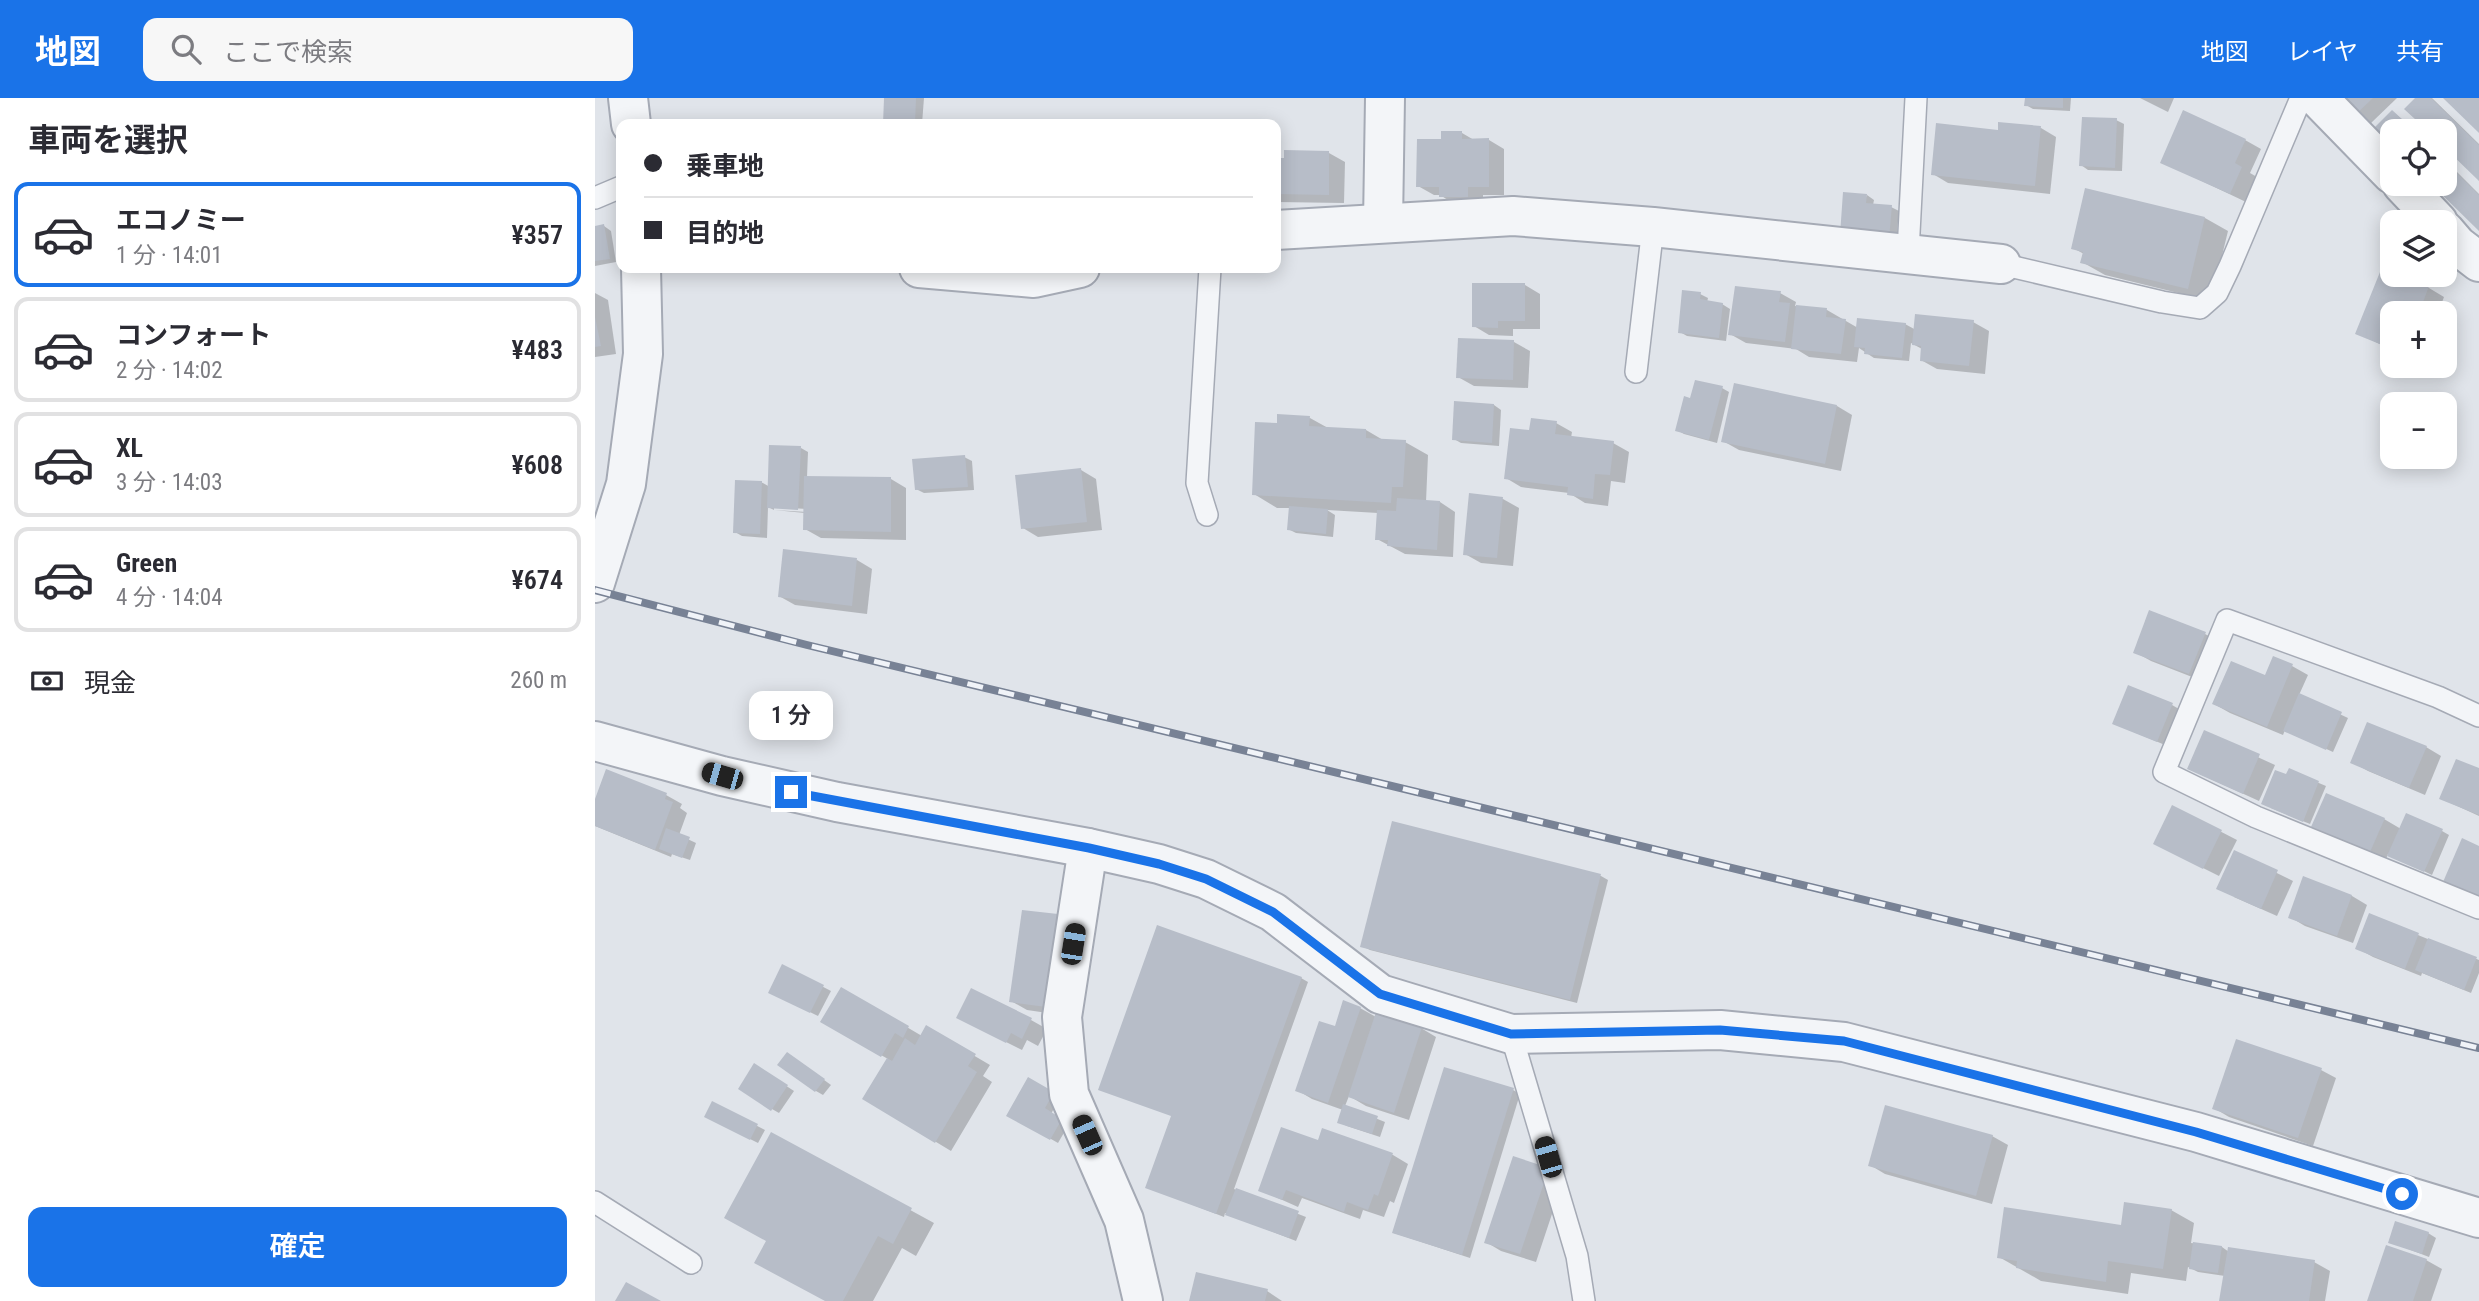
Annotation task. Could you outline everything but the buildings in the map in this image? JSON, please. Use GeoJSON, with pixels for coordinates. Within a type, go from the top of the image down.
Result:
{"type":"FeatureCollection","features":[{"type":"Feature","properties":{"kind":"street"},"geometry":{"type":"LineString","coordinates":[[628,98],[630,119]]}},
{"type":"Feature","properties":{"kind":"street"},"geometry":{"type":"LineString","coordinates":[[1383,223],[1385,98]]}},
{"type":"Feature","properties":{"kind":"street"},"geometry":{"type":"LineString","coordinates":[[2318,98],[2380,162]]}},
{"type":"Feature","properties":{"kind":"street"},"geometry":{"type":"LineString","coordinates":[[2413,196],[2427,210]]}},
{"type":"Feature","properties":{"kind":"street"},"geometry":{"type":"LineString","coordinates":[[1281,230],[1513,216],[1908,252],[2001,264]]}},
{"type":"Feature","properties":{"kind":"street"},"geometry":{"type":"LineString","coordinates":[[2457,246],[2479,262]]}},
{"type":"Feature","properties":{"kind":"street"},"geometry":{"type":"LineString","coordinates":[[595,583],[626,484],[643,355],[641,273]]}},
{"type":"Feature","properties":{"kind":"street"},"geometry":{"type":"LineString","coordinates":[[967,273],[1034,278],[1057,273]]}},
{"type":"Feature","properties":{"kind":"street"},"geometry":{"type":"LineString","coordinates":[[595,741],[722,776],[837,802],[1089,848],[1159,864],[1206,879],[1273,912],[1380,994],[1511,1034],[1720,1030],[1844,1041],[2196,1132],[2479,1217]]}},
{"type":"Feature","properties":{"kind":"street"},"geometry":{"type":"LineString","coordinates":[[1089,848],[1062,1017],[1069,1094],[1124,1220],[1143,1301]]}},
{"type":"Feature","properties":{"kind":"lane"},"geometry":{"type":"LineString","coordinates":[[1908,252],[1916,98]]}},
{"type":"Feature","properties":{"kind":"lane"},"geometry":{"type":"LineString","coordinates":[[2001,264],[2162,302],[2200,308],[2217,293],[2230,266],[2301,98]]}},
{"type":"Feature","properties":{"kind":"lane"},"geometry":{"type":"LineString","coordinates":[[595,198],[616,189]]}},
{"type":"Feature","properties":{"kind":"lane"},"geometry":{"type":"LineString","coordinates":[[1636,372],[1653,227]]}},
{"type":"Feature","properties":{"kind":"lane"},"geometry":{"type":"LineString","coordinates":[[1207,515],[1197,483],[1210,273]]}},
{"type":"Feature","properties":{"kind":"lane"},"geometry":{"type":"LineString","coordinates":[[2479,716],[2438,697],[2227,620],[2164,772],[2256,817],[2479,908]]}},
{"type":"Feature","properties":{"kind":"lane"},"geometry":{"type":"LineString","coordinates":[[1511,1034],[1577,1256],[1584,1301]]}},
{"type":"Feature","properties":{"kind":"lane"},"geometry":{"type":"LineString","coordinates":[[595,1202],[691,1263]]}},
{"type":"Feature","properties":{"kind":"railway"},"geometry":{"type":"LineString","coordinates":[[595,590],[807,645],[2479,1048]]}},
{"type":"Feature","properties":{"kind":"route"},"geometry":{"type":"LineString","coordinates":[[791,792],[1089,848],[1159,864],[1206,879],[1273,912],[1380,994],[1511,1034],[1720,1030],[1844,1041],[2196,1132],[2402,1194]]}}]}
